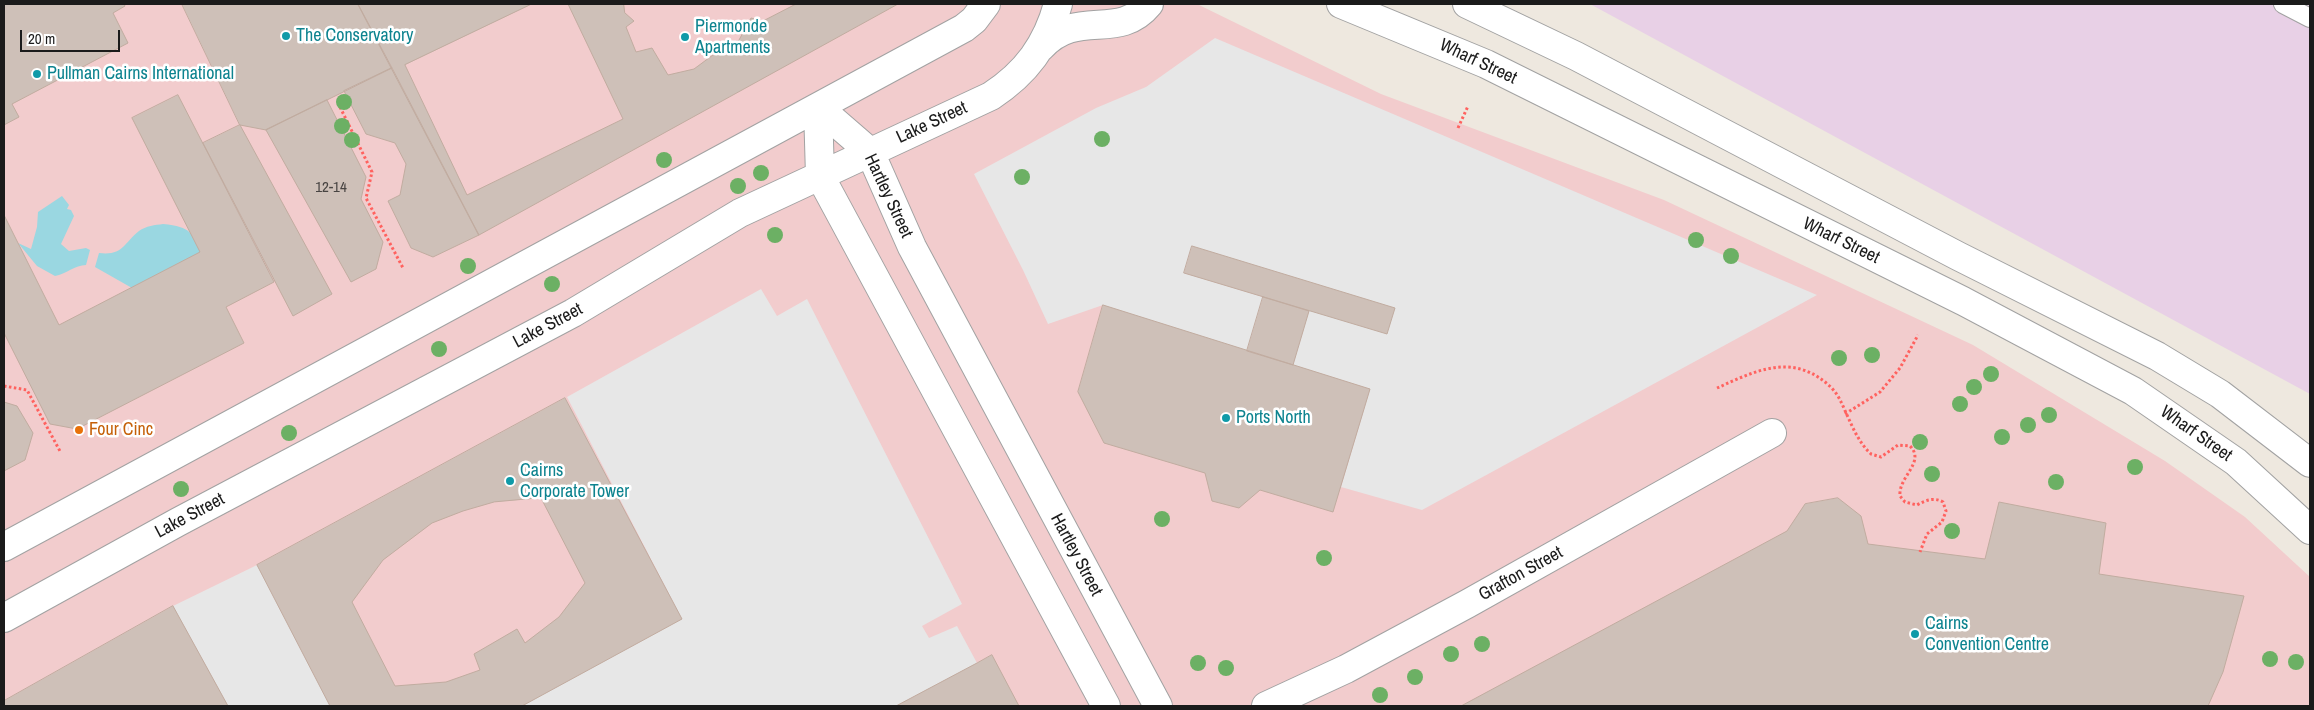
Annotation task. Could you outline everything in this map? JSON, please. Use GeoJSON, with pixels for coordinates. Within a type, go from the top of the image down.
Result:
{"type":"FeatureCollection","features":[{"type":"Feature","properties":{"kind":"street"},"geometry":{"type":"LineString","coordinates":[[4,547],[964,28],[974,20],[986,4]]}},
{"type":"Feature","properties":{"kind":"street","name":"Lake Street"},"geometry":{"type":"LineString","coordinates":[[4,618],[178,522],[573,313],[740,214],[991,96],[1018,76],[1042,47],[1051,28],[1058,4]]}},
{"type":"Feature","properties":{"kind":"street"},"geometry":{"type":"LineString","coordinates":[[1042,47],[1052,37],[1065,29],[1126,21],[1142,12],[1149,4]]}},
{"type":"Feature","properties":{"kind":"street"},"geometry":{"type":"LineString","coordinates":[[1327,4],[1371,16]]}},
{"type":"Feature","properties":{"kind":"street","name":"Wharf Street"},"geometry":{"type":"LineString","coordinates":[[1341,4],[1486,64],[1963,301],[2133,391],[2236,462],[2310,530]]}},
{"type":"Feature","properties":{"kind":"street"},"geometry":{"type":"LineString","coordinates":[[1466,4],[1576,56],[1958,256],[2157,356],[2220,394],[2310,463]]}},
{"type":"Feature","properties":{"kind":"street"},"geometry":{"type":"LineString","coordinates":[[818,107],[820,176],[1106,706]]}},
{"type":"Feature","properties":{"kind":"street","name":"Hartley Street"},"geometry":{"type":"LineString","coordinates":[[818,107],[870,152],[912,247],[1158,706]]}},
{"type":"Feature","properties":{"kind":"street"},"geometry":{"type":"LineString","coordinates":[[2258,423],[2310,484]]}},
{"type":"Feature","properties":{"kind":"street","name":"Grafton Street"},"geometry":{"type":"LineString","coordinates":[[1266,706],[1346,669],[1467,604],[1772,433]]}},
{"type":"Feature","properties":{"kind":"lane"},"geometry":{"type":"LineString","coordinates":[[2283,4],[2310,18]]}},
{"type":"Feature","properties":{"kind":"path"},"geometry":{"type":"LineString","coordinates":[[1458,128],[1468,106]]}},
{"type":"Feature","properties":{"kind":"path"},"geometry":{"type":"LineString","coordinates":[[340,107],[372,172],[366,198],[403,268]]}},
{"type":"Feature","properties":{"kind":"path"},"geometry":{"type":"LineString","coordinates":[[1845,414],[1880,392],[1900,368],[1918,335]]}},
{"type":"Feature","properties":{"kind":"path"},"geometry":{"type":"LineString","coordinates":[[1717,388],[1760,370],[1792,366],[1809,371],[1834,390],[1864,448],[1870,454],[1881,457],[1898,445],[1910,446],[1914,450],[1916,460],[1901,483],[1900,496],[1905,502],[1917,505],[1934,499],[1943,502],[1946,511],[1945,517],[1927,534],[1920,552]]}},
{"type":"Feature","properties":{"kind":"path"},"geometry":{"type":"LineString","coordinates":[[4,386],[27,390],[61,453]]}},
{"type":"Feature","properties":{"kind":"shaded area"},"geometry":{"type":"Polygon","coordinates":[[[4,4],[1197,4],[1381,94],[1664,200],[1973,345],[2165,461],[2245,517],[2310,577],[2310,706],[4,706],[4,4]]]}},
{"type":"Feature","properties":{"kind":"shaded area"},"geometry":{"type":"Polygon","coordinates":[[[1590,4],[2310,4],[2310,394],[1590,4]]]}},
{"type":"Feature","properties":{"kind":"shaded area"},"geometry":{"type":"Polygon","coordinates":[[[1215,38],[1817,295],[1422,510],[1341,487],[1370,389],[1293,365],[1309,311],[1192,246],[1184,273],[1263,297],[1247,351],[1103,305],[1048,324],[974,174],[1096,108],[1146,87],[1215,38]]]}},
{"type":"Feature","properties":{"kind":"shaded area"},"geometry":{"type":"Polygon","coordinates":[[[761,289],[777,316],[807,299],[962,604],[922,626],[929,638],[957,626],[977,663],[896,706],[522,706],[682,619],[567,397],[761,289]]]}},
{"type":"Feature","properties":{"kind":"shaded area"},"geometry":{"type":"Polygon","coordinates":[[[257,565],[330,706],[228,706],[173,606],[257,565]]]}},
{"type":"Feature","properties":{"kind":"water"},"geometry":{"type":"Polygon","coordinates":[[[62,196],[69,205],[67,209],[71,210],[74,216],[61,244],[69,251],[86,248],[90,250],[86,265],[78,266],[55,276],[37,266],[18,243],[31,249],[37,227],[38,212],[62,196]]]}},
{"type":"Feature","properties":{"kind":"water"},"geometry":{"type":"Polygon","coordinates":[[[163,224],[180,227],[190,232],[204,257],[132,288],[95,267],[99,253],[118,251],[142,229],[163,224]]]}},
{"type":"Feature","properties":{"kind":"building","name":"Pullman Cairns International"},"geometry":{"type":"Polygon","coordinates":[[[4,4],[124,4],[125,6],[113,13],[128,43],[12,104],[19,117],[4,125],[4,4]]]}},
{"type":"Feature","properties":{"kind":"building","name":"The Conservatory"},"geometry":{"type":"Polygon","coordinates":[[[182,4],[358,4],[392,68],[266,130],[240,125],[182,4]]]}},
{"type":"Feature","properties":{"kind":"building"},"geometry":{"type":"Polygon","coordinates":[[[358,4],[898,4],[479,235],[358,4]]]}},
{"type":"Feature","properties":{"kind":"building"},"geometry":{"type":"Polygon","coordinates":[[[532,4],[568,4],[623,119],[467,195],[405,65],[532,4]]]}},
{"type":"Feature","properties":{"kind":"building","name":"Piermonde Apartments"},"geometry":{"type":"Polygon","coordinates":[[[624,4],[796,4],[763,21],[751,18],[733,51],[721,49],[694,69],[668,75],[652,48],[636,52],[626,27],[634,21],[625,13],[624,4]]]}},
{"type":"Feature","properties":{"kind":"building","name":"The Conservatory"},"geometry":{"type":"Polygon","coordinates":[[[392,68],[479,235],[433,257],[411,248],[388,201],[400,195],[406,164],[395,143],[366,134],[344,91],[392,68]]]}},
{"type":"Feature","properties":{"kind":"building"},"geometry":{"type":"Polygon","coordinates":[[[178,95],[274,282],[226,307],[244,343],[77,429],[50,424],[4,333],[4,215],[59,325],[200,252],[132,118],[178,95]]]}},
{"type":"Feature","properties":{"kind":"building"},"geometry":{"type":"Polygon","coordinates":[[[327,100],[366,177],[361,199],[383,242],[376,269],[351,282],[266,130],[327,100]]]}},
{"type":"Feature","properties":{"kind":"building"},"geometry":{"type":"Polygon","coordinates":[[[240,125],[332,294],[293,316],[203,143],[240,125]]]}},
{"type":"Feature","properties":{"kind":"building"},"geometry":{"type":"Polygon","coordinates":[[[1192,246],[1395,308],[1387,334],[1184,273],[1192,246]]]}},
{"type":"Feature","properties":{"kind":"building"},"geometry":{"type":"Polygon","coordinates":[[[1263,297],[1309,311],[1293,365],[1247,351],[1263,297]]]}},
{"type":"Feature","properties":{"kind":"building","name":"Ports North"},"geometry":{"type":"Polygon","coordinates":[[[1103,305],[1370,389],[1333,512],[1260,490],[1239,508],[1212,501],[1205,473],[1104,443],[1078,392],[1103,305]]]}},
{"type":"Feature","properties":{"kind":"building","name":"Cairns Corporate Tower"},"geometry":{"type":"Polygon","coordinates":[[[565,398],[682,619],[522,706],[330,706],[257,565],[565,398]]]}},
{"type":"Feature","properties":{"kind":"building"},"geometry":{"type":"Polygon","coordinates":[[[4,402],[17,406],[33,433],[25,460],[4,471],[4,402]]]}},
{"type":"Feature","properties":{"kind":"building","name":"Cairns Corporate Tower"},"geometry":{"type":"Polygon","coordinates":[[[541,498],[585,583],[559,617],[525,643],[517,629],[474,654],[480,670],[446,682],[395,686],[352,602],[383,560],[432,523],[494,502],[541,498]]]}},
{"type":"Feature","properties":{"kind":"building","name":"Cairns Convention Centre"},"geometry":{"type":"Polygon","coordinates":[[[1838,498],[1861,516],[1868,544],[1985,559],[1999,502],[2106,523],[2099,574],[2244,596],[2223,672],[2208,706],[1461,706],[1787,531],[1805,504],[1838,498]]]}},
{"type":"Feature","properties":{"kind":"building"},"geometry":{"type":"Polygon","coordinates":[[[173,606],[228,706],[4,706],[4,701],[173,606]]]}},
{"type":"Feature","properties":{"kind":"building"},"geometry":{"type":"Polygon","coordinates":[[[992,655],[1019,706],[896,706],[977,663],[992,655]]]}},
{"type":"Feature","properties":{"kind":"place","name":"The Conservatory"},"geometry":{"type":"Point","coordinates":[286,36]}},
{"type":"Feature","properties":{"kind":"place","name":"Piermonde Apartments"},"geometry":{"type":"Point","coordinates":[685,37]}},
{"type":"Feature","properties":{"kind":"place","name":"Pullman Cairns International"},"geometry":{"type":"Point","coordinates":[37,74]}},
{"type":"Feature","properties":{"kind":"place","name":"Ports North"},"geometry":{"type":"Point","coordinates":[1226,418]}},
{"type":"Feature","properties":{"kind":"place","name":"Four Cinc"},"geometry":{"type":"Point","coordinates":[79,430]}},
{"type":"Feature","properties":{"kind":"place","name":"Cairns Corporate Tower"},"geometry":{"type":"Point","coordinates":[510,481]}},
{"type":"Feature","properties":{"kind":"place","name":"Cairns Convention Centre"},"geometry":{"type":"Point","coordinates":[1915,634]}}]}
